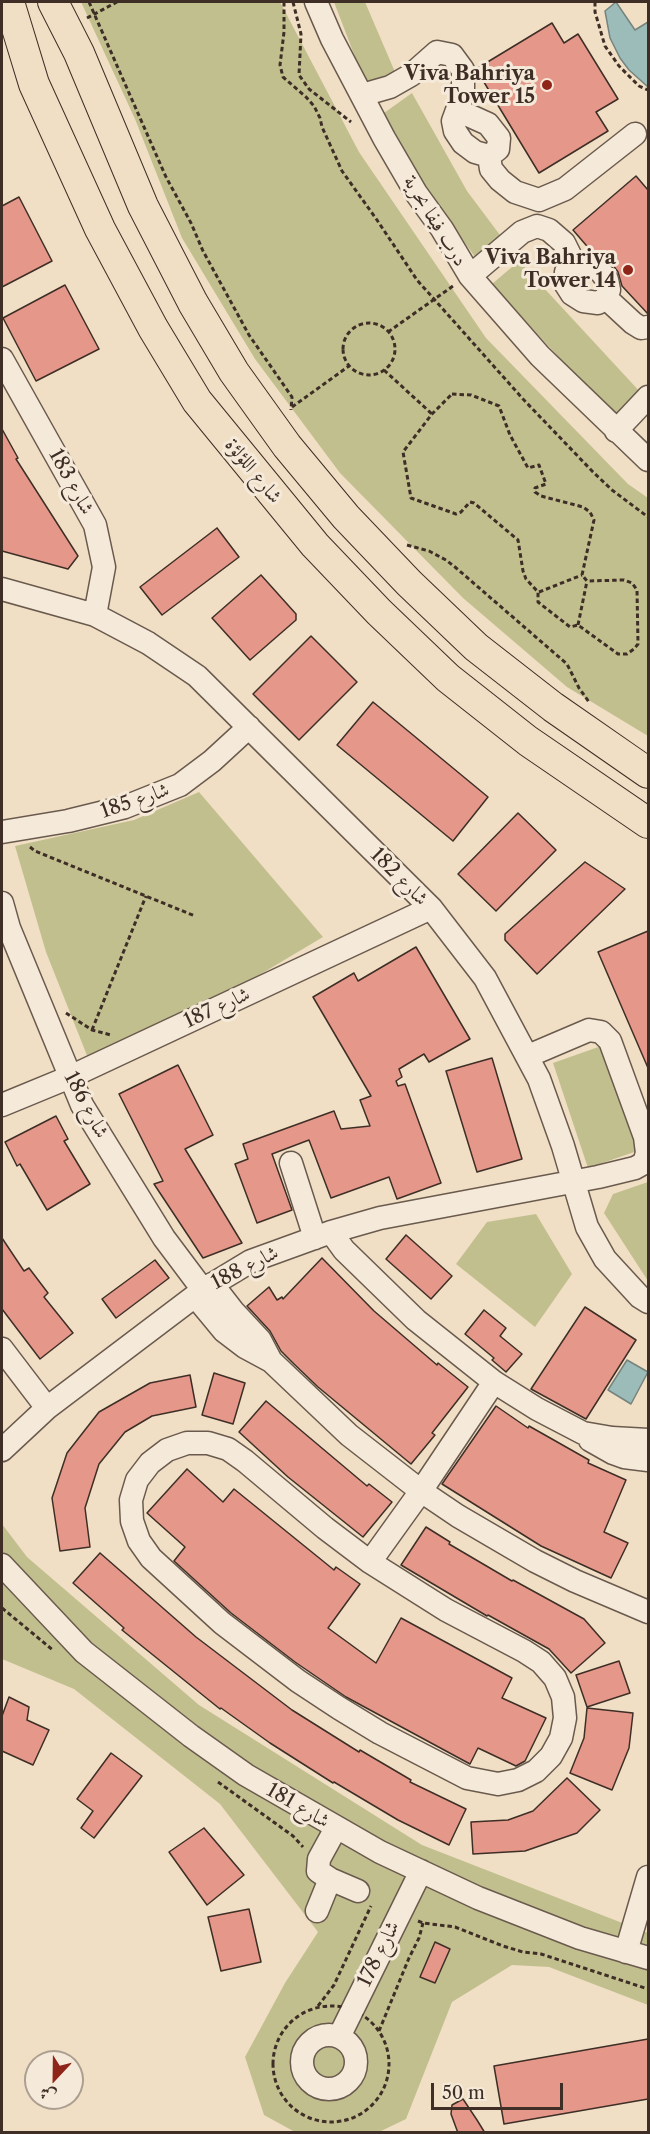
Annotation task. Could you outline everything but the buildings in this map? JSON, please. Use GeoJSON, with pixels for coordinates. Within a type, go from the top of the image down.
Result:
{"type":"FeatureCollection","features":[{"type":"Feature","properties":{"kind":"main road","name":"شارع اللؤلؤة"},"geometry":{"type":"LineString","coordinates":[[9,2],[34,84],[100,229],[153,328],[197,401],[315,545],[379,612],[448,678],[528,741],[648,823]]}},
{"type":"Feature","properties":{"kind":"main road"},"geometry":{"type":"LineString","coordinates":[[53,2],[79,53],[143,206],[193,303],[234,372],[287,446],[346,518],[476,647],[553,707],[648,772]]}},
{"type":"Feature","properties":{"kind":"street","name":"درب فيفا بحرية"},"geometry":{"type":"LineString","coordinates":[[316,2],[332,39],[411,183],[442,228],[470,276],[540,356],[648,460]]}},
{"type":"Feature","properties":{"kind":"street"},"geometry":{"type":"LineString","coordinates":[[362,95],[390,87],[411,75],[437,52],[452,55],[463,70],[463,94],[453,121],[455,131],[463,143],[475,152],[489,156]]}},
{"type":"Feature","properties":{"kind":"street"},"geometry":{"type":"LineString","coordinates":[[457,111],[488,124],[499,138],[498,149],[489,156]]}},
{"type":"Feature","properties":{"kind":"street"},"geometry":{"type":"LineString","coordinates":[[489,156],[491,169],[500,180],[515,192],[539,200],[566,189],[635,134]]}},
{"type":"Feature","properties":{"kind":"street"},"geometry":{"type":"LineString","coordinates":[[470,276],[522,232],[537,226],[549,230],[564,243],[573,261],[598,268],[607,280],[609,290],[606,298],[598,303],[583,301],[572,294],[565,283],[566,272],[573,261]]}},
{"type":"Feature","properties":{"kind":"street"},"geometry":{"type":"LineString","coordinates":[[606,298],[633,323],[641,328],[648,327]]}},
{"type":"Feature","properties":{"kind":"street","name":"شارع 183"},"geometry":{"type":"LineString","coordinates":[[2,359],[95,525],[104,567],[95,615]]}},
{"type":"Feature","properties":{"kind":"street"},"geometry":{"type":"LineString","coordinates":[[616,431],[648,397]]}},
{"type":"Feature","properties":{"kind":"street","name":"شارع 182"},"geometry":{"type":"LineString","coordinates":[[2,589],[95,615],[148,642],[197,676],[430,908],[485,978],[528,1056],[552,1113],[587,1227],[605,1259],[640,1298],[648,1302]]}},
{"type":"Feature","properties":{"kind":"street","name":"شارع 185"},"geometry":{"type":"LineString","coordinates":[[6,832],[68,821],[125,807],[180,785],[212,761],[249,727]]}},
{"type":"Feature","properties":{"kind":"street","name":"شارع 186"},"geometry":{"type":"LineString","coordinates":[[2,903],[9,928],[82,1106],[164,1238],[203,1290],[233,1311],[260,1340],[271,1361],[349,1435],[421,1491],[458,1516],[535,1561],[575,1581],[642,1604]]}},
{"type":"Feature","properties":{"kind":"street","name":"شارع 187"},"geometry":{"type":"LineString","coordinates":[[2,1105],[70,1077],[430,908]]}},
{"type":"Feature","properties":{"kind":"street","name":"شارع 188"},"geometry":{"type":"LineString","coordinates":[[2,1450],[48,1408],[203,1290],[251,1261],[323,1235],[380,1218],[635,1168],[644,1162],[647,1153],[645,1137],[610,1041],[601,1032],[589,1030],[528,1056]]}},
{"type":"Feature","properties":{"kind":"street"},"geometry":{"type":"LineString","coordinates":[[291,1163],[323,1235],[344,1250],[416,1320],[494,1382],[537,1409],[583,1433],[613,1454],[648,1460]]}},
{"type":"Feature","properties":{"kind":"street"},"geometry":{"type":"LineString","coordinates":[[2,1350],[48,1408]]}},
{"type":"Feature","properties":{"kind":"street"},"geometry":{"type":"LineString","coordinates":[[370,1562],[494,1382]]}},
{"type":"Feature","properties":{"kind":"street"},"geometry":{"type":"LineString","coordinates":[[583,1433],[612,1438],[648,1440]]}},
{"type":"Feature","properties":{"kind":"street"},"geometry":{"type":"LineString","coordinates":[[186,1443],[208,1443],[228,1449],[370,1562],[446,1610],[524,1651],[541,1662],[555,1678],[563,1697],[565,1718],[561,1738],[551,1756],[536,1771],[518,1780],[498,1784],[467,1778],[347,1713],[267,1659],[222,1623],[151,1558],[139,1541],[132,1521],[131,1500],[137,1480],[150,1462],[167,1450],[186,1443]]}},
{"type":"Feature","properties":{"kind":"street","name":"شارع 181"},"geometry":{"type":"LineString","coordinates":[[2,1565],[78,1646],[133,1692],[246,1775],[336,1828],[421,1871],[538,1922],[580,1938],[648,1958]]}},
{"type":"Feature","properties":{"kind":"street"},"geometry":{"type":"LineString","coordinates":[[336,1828],[318,1863],[318,1871],[330,1879],[365,1894]]}},
{"type":"Feature","properties":{"kind":"street","name":"شارع 178"},"geometry":{"type":"LineString","coordinates":[[339,2037],[421,1871]]}},
{"type":"Feature","properties":{"kind":"street"},"geometry":{"type":"LineString","coordinates":[[626,1952],[648,1877]]}},
{"type":"Feature","properties":{"kind":"street"},"geometry":{"type":"LineString","coordinates":[[317,1911],[330,1879]]}},
{"type":"Feature","properties":{"kind":"path"},"geometry":{"type":"LineString","coordinates":[[88,2],[166,177],[203,251],[249,335],[292,397],[291,413]]}},
{"type":"Feature","properties":{"kind":"path"},"geometry":{"type":"LineString","coordinates":[[79,22],[117,2]]}},
{"type":"Feature","properties":{"kind":"path"},"geometry":{"type":"LineString","coordinates":[[284,2],[284,32],[280,65],[284,77],[314,106],[342,171],[417,280],[523,399],[593,472],[612,490],[648,517]]}},
{"type":"Feature","properties":{"kind":"path"},"geometry":{"type":"LineString","coordinates":[[595,2],[595,12],[605,46],[619,66],[639,86],[648,90]]}},
{"type":"Feature","properties":{"kind":"path"},"geometry":{"type":"LineString","coordinates":[[388,332],[470,276]]}},
{"type":"Feature","properties":{"kind":"path"},"geometry":{"type":"LineString","coordinates":[[367,323],[382,327],[388,332],[395,345],[395,352],[384,370],[378,374],[364,375],[349,366],[343,350],[344,341],[353,328],[367,323]]}},
{"type":"Feature","properties":{"kind":"path"},"geometry":{"type":"LineString","coordinates":[[292,407],[349,366]]}},
{"type":"Feature","properties":{"kind":"path"},"geometry":{"type":"LineString","coordinates":[[384,370],[432,414]]}},
{"type":"Feature","properties":{"kind":"path"},"geometry":{"type":"LineString","coordinates":[[582,575],[594,520],[590,512],[583,507],[541,496],[535,492],[536,488],[546,484],[539,465],[528,468],[510,435],[499,406],[471,395],[452,394],[432,414],[403,452],[411,498],[456,514],[470,502],[474,503],[518,540],[526,579],[538,592],[538,602],[570,627],[578,625],[618,654],[627,654],[638,644],[638,590],[632,583],[624,580],[587,581]]}},
{"type":"Feature","properties":{"kind":"path"},"geometry":{"type":"LineString","coordinates":[[402,544],[429,551],[455,567],[567,664],[579,688],[594,709]]}},
{"type":"Feature","properties":{"kind":"path"},"geometry":{"type":"LineString","coordinates":[[582,575],[587,581]]}},
{"type":"Feature","properties":{"kind":"path"},"geometry":{"type":"LineString","coordinates":[[538,592],[582,575]]}},
{"type":"Feature","properties":{"kind":"path"},"geometry":{"type":"LineString","coordinates":[[578,625],[587,581]]}},
{"type":"Feature","properties":{"kind":"path"},"geometry":{"type":"LineString","coordinates":[[6,832],[35,851],[195,916]]}},
{"type":"Feature","properties":{"kind":"path"},"geometry":{"type":"LineString","coordinates":[[92,1030],[146,896]]}},
{"type":"Feature","properties":{"kind":"path"},"geometry":{"type":"LineString","coordinates":[[34,990],[92,1030],[116,1037],[148,1040]]}},
{"type":"Feature","properties":{"kind":"path"},"geometry":{"type":"LineString","coordinates":[[316,2007],[337,1979],[372,1904],[365,1894]]}},
{"type":"Feature","properties":{"kind":"path"},"geometry":{"type":"LineString","coordinates":[[379,2031],[409,1958],[420,1938],[423,1923]]}},
{"type":"Feature","properties":{"kind":"path"},"geometry":{"type":"LineString","coordinates":[[334,2006],[352,2010],[367,2018],[379,2031],[387,2046],[390,2063],[388,2080],[376,2102],[356,2117],[335,2123],[306,2118],[291,2108],[280,2094],[273,2076],[272,2059],[276,2041],[286,2026],[300,2014],[316,2007],[334,2006]]}},
{"type":"Feature","properties":{"kind":"shaded area"},"geometry":{"type":"Polygon","coordinates":[[[81,2],[280,2],[359,152],[486,338],[628,484],[648,498],[648,736],[567,687],[463,598],[340,473],[255,359],[182,238],[135,119],[81,2]]]}},
{"type":"Feature","properties":{"kind":"shaded area"},"geometry":{"type":"Polygon","coordinates":[[[334,2],[365,2],[395,72],[365,83],[334,2]]]}},
{"type":"Feature","properties":{"kind":"shaded area"},"geometry":{"type":"Polygon","coordinates":[[[412,93],[467,191],[503,239],[475,257],[429,193],[384,113],[412,93]]]}},
{"type":"Feature","properties":{"kind":"shaded area"},"geometry":{"type":"Polygon","coordinates":[[[519,261],[642,394],[615,419],[492,284],[519,261]]]}},
{"type":"Feature","properties":{"kind":"shaded area"},"geometry":{"type":"Polygon","coordinates":[[[199,792],[323,937],[207,1006],[88,1058],[46,952],[15,846],[134,820],[199,792]]]}},
{"type":"Feature","properties":{"kind":"shaded area"},"geometry":{"type":"Polygon","coordinates":[[[604,1045],[640,1150],[588,1168],[553,1063],[604,1045]]]}},
{"type":"Feature","properties":{"kind":"shaded area"},"geometry":{"type":"Polygon","coordinates":[[[648,1182],[648,1281],[604,1213],[613,1194],[648,1182]]]}},
{"type":"Feature","properties":{"kind":"shaded area"},"geometry":{"type":"Polygon","coordinates":[[[536,1214],[572,1274],[535,1327],[456,1264],[487,1222],[536,1214]]]}},
{"type":"Feature","properties":{"kind":"shaded area"},"geometry":{"type":"Polygon","coordinates":[[[2,1524],[27,1557],[199,1705],[422,1845],[648,1933],[648,2005],[549,1967],[512,1965],[452,2002],[406,2119],[379,2132],[295,2132],[264,2115],[245,2057],[285,1983],[318,1932],[220,1804],[74,1689],[2,1659],[2,1524]]]}},
{"type":"Feature","properties":{"kind":"water"},"geometry":{"type":"Polygon","coordinates":[[[616,2],[635,30],[648,22],[648,87],[629,70],[610,38],[605,11],[616,2]]]}},
{"type":"Feature","properties":{"kind":"water"},"geometry":{"type":"Polygon","coordinates":[[[627,1360],[648,1372],[631,1404],[608,1390],[627,1360]]]}},
{"type":"Feature","properties":{"kind":"place","name":"Viva Bahriya Tower 15"},"geometry":{"type":"Point","coordinates":[547,85]}},
{"type":"Feature","properties":{"kind":"place","name":"Viva Bahriya Tower 14"},"geometry":{"type":"Point","coordinates":[628,270]}}]}
